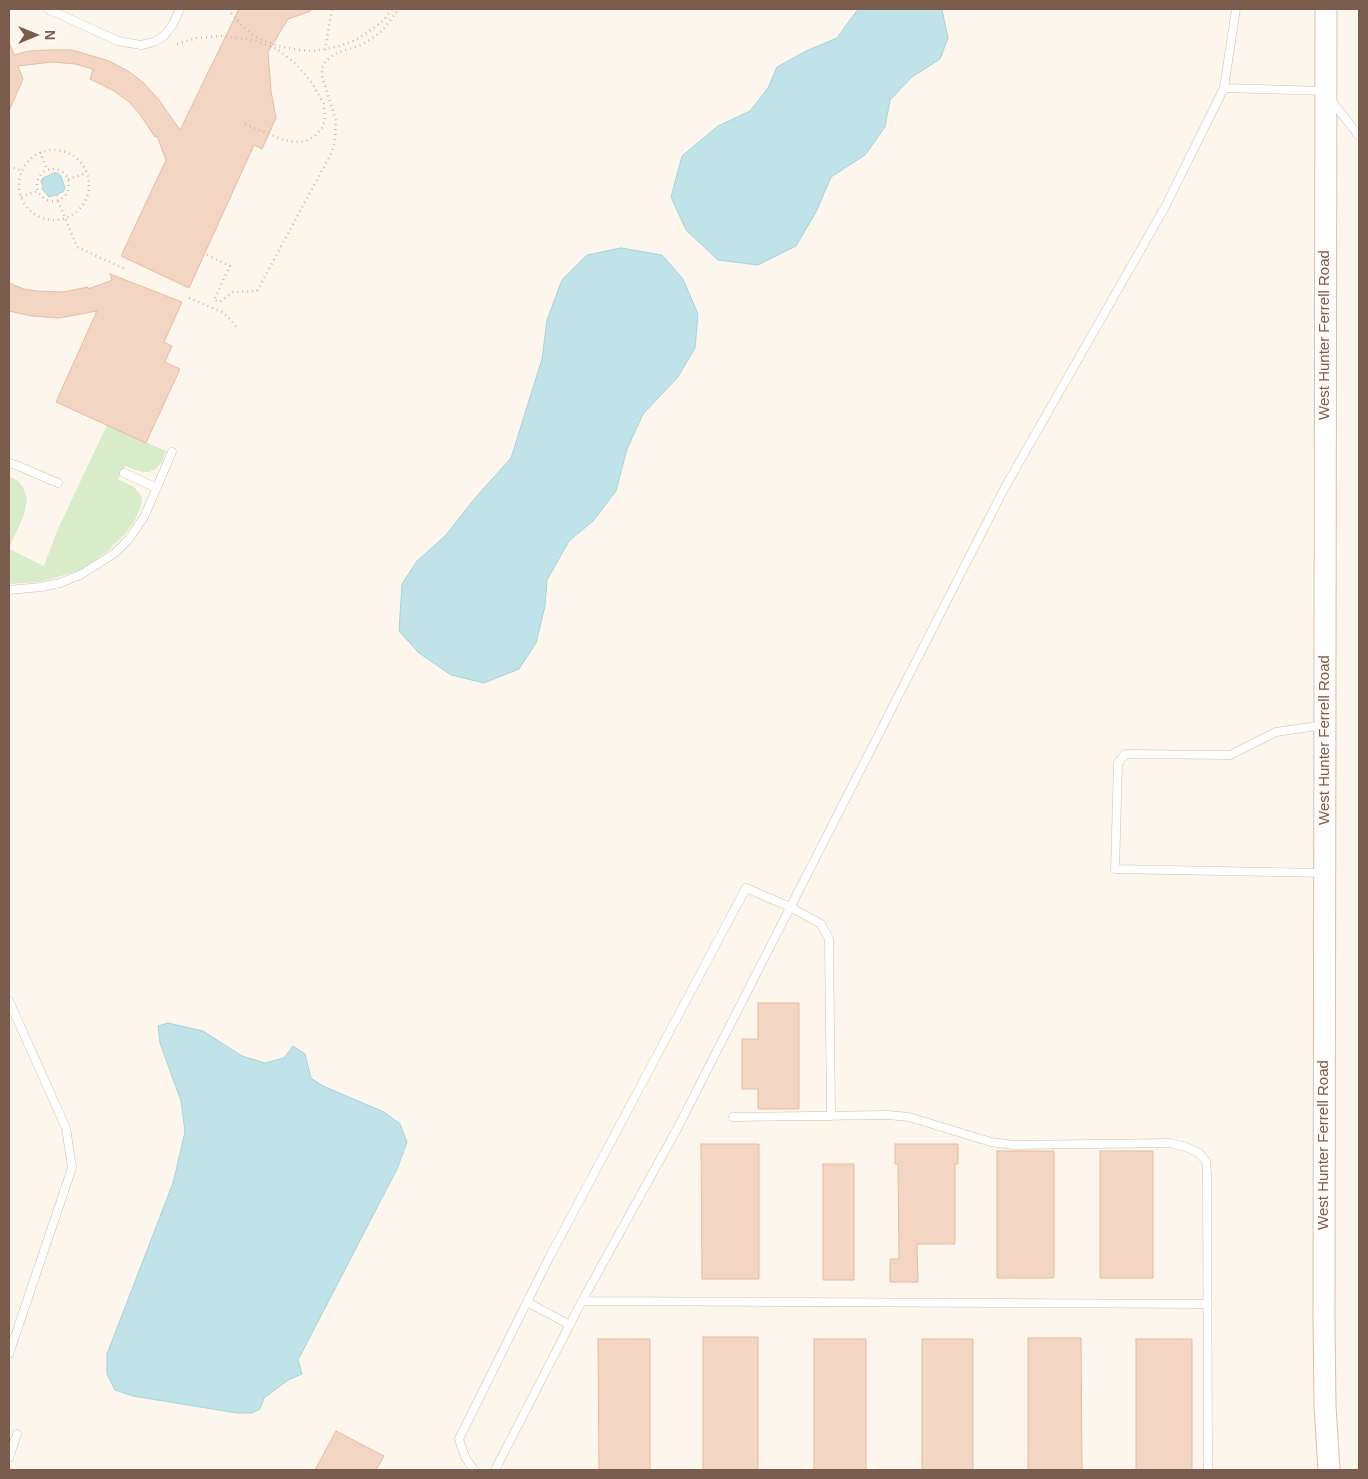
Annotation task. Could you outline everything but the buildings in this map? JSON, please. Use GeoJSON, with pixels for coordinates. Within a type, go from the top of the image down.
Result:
{"type":"FeatureCollection","features":[{"type":"Feature","properties":{"kind":"main road","name":"West Hunter Ferrell Road"},"geometry":{"type":"LineString","coordinates":[[1326,9],[1324,91],[1326,725],[1324,873],[1325,1406],[1329,1470]]}},
{"type":"Feature","properties":{"kind":"lane"},"geometry":{"type":"LineString","coordinates":[[48,9],[118,41],[141,45],[154,42],[164,36],[173,24],[180,9]]}},
{"type":"Feature","properties":{"kind":"lane"},"geometry":{"type":"LineString","coordinates":[[495,1470],[582,1302],[677,1129],[1004,490],[1164,206],[1224,88],[1236,9]]}},
{"type":"Feature","properties":{"kind":"lane"},"geometry":{"type":"LineString","coordinates":[[1224,88],[1324,91],[1359,136]]}},
{"type":"Feature","properties":{"kind":"lane"},"geometry":{"type":"LineString","coordinates":[[9,590],[42,587],[60,583],[82,574],[115,553],[129,539],[144,517],[172,452]]}},
{"type":"Feature","properties":{"kind":"lane"},"geometry":{"type":"LineString","coordinates":[[9,463],[58,483]]}},
{"type":"Feature","properties":{"kind":"lane"},"geometry":{"type":"LineString","coordinates":[[124,473],[157,488]]}},
{"type":"Feature","properties":{"kind":"lane"},"geometry":{"type":"LineString","coordinates":[[1324,873],[1115,869],[1118,763],[1125,754],[1230,755],[1276,732],[1326,725]]}},
{"type":"Feature","properties":{"kind":"lane"},"geometry":{"type":"LineString","coordinates":[[474,1470],[465,1457],[459,1439],[549,1258],[746,888],[790,907],[820,924],[829,939],[831,1116]]}},
{"type":"Feature","properties":{"kind":"lane"},"geometry":{"type":"LineString","coordinates":[[9,1001],[66,1128],[72,1168],[9,1354]]}},
{"type":"Feature","properties":{"kind":"lane"},"geometry":{"type":"LineString","coordinates":[[732,1117],[888,1115],[909,1117],[991,1142],[1006,1144],[1170,1143],[1199,1153],[1206,1162],[1207,1174],[1208,1470]]}},
{"type":"Feature","properties":{"kind":"lane"},"geometry":{"type":"LineString","coordinates":[[527,1302],[570,1325]]}},
{"type":"Feature","properties":{"kind":"lane"},"geometry":{"type":"LineString","coordinates":[[582,1302],[1208,1304]]}},
{"type":"Feature","properties":{"kind":"lane"},"geometry":{"type":"LineString","coordinates":[[9,1458],[17,1434]]}},
{"type":"Feature","properties":{"kind":"path"},"geometry":{"type":"LineString","coordinates":[[228,9],[242,26],[256,37],[278,46],[300,50],[325,50],[340,46],[367,34],[384,20],[392,9]]}},
{"type":"Feature","properties":{"kind":"path"},"geometry":{"type":"LineString","coordinates":[[325,50],[332,9]]}},
{"type":"Feature","properties":{"kind":"path"},"geometry":{"type":"LineString","coordinates":[[207,255],[230,266],[214,300],[220,302],[233,292],[257,291],[332,152],[335,141],[336,121],[322,76],[322,68],[325,62],[334,54],[361,45],[371,39],[382,31],[399,9]]}},
{"type":"Feature","properties":{"kind":"path"},"geometry":{"type":"LineString","coordinates":[[177,44],[197,38],[221,36],[254,40],[278,49],[312,83],[324,104],[325,120],[322,128],[315,136],[306,141],[294,142],[284,140],[244,124]]}},
{"type":"Feature","properties":{"kind":"path"},"geometry":{"type":"LineString","coordinates":[[49,150],[65,151],[79,159],[87,173],[88,196],[77,212],[65,218],[52,220],[43,218],[28,208],[21,197],[19,183],[22,170],[28,160],[40,152],[49,150]]}},
{"type":"Feature","properties":{"kind":"path"},"geometry":{"type":"LineString","coordinates":[[40,152],[47,170]]}},
{"type":"Feature","properties":{"kind":"path"},"geometry":{"type":"LineString","coordinates":[[9,166],[22,170]]}},
{"type":"Feature","properties":{"kind":"path"},"geometry":{"type":"LineString","coordinates":[[55,168],[61,170],[68,179],[69,189],[58,200],[48,201],[37,190],[37,179],[40,174],[47,170],[55,168]]}},
{"type":"Feature","properties":{"kind":"path"},"geometry":{"type":"LineString","coordinates":[[68,179],[87,173]]}},
{"type":"Feature","properties":{"kind":"path"},"geometry":{"type":"LineString","coordinates":[[21,197],[37,190]]}},
{"type":"Feature","properties":{"kind":"path"},"geometry":{"type":"LineString","coordinates":[[58,200],[77,247],[125,269]]}},
{"type":"Feature","properties":{"kind":"path"},"geometry":{"type":"LineString","coordinates":[[189,298],[222,312],[238,330]]}},
{"type":"Feature","properties":{"kind":"green space"},"geometry":{"type":"Polygon","coordinates":[[[107,425],[166,451],[162,462],[156,469],[142,472],[125,466],[118,479],[134,487],[142,497],[142,503],[135,520],[125,534],[109,550],[81,570],[41,582],[9,584],[9,549],[44,566],[57,531],[107,425]]]}},
{"type":"Feature","properties":{"kind":"green space"},"geometry":{"type":"Polygon","coordinates":[[[9,476],[18,481],[23,487],[27,499],[24,515],[9,548],[9,476]]]}},
{"type":"Feature","properties":{"kind":"water"},"geometry":{"type":"Polygon","coordinates":[[[858,9],[942,9],[948,38],[940,59],[912,77],[890,100],[885,127],[865,155],[831,177],[816,212],[796,246],[758,265],[718,260],[686,230],[671,197],[682,156],[718,126],[750,111],[768,88],[777,67],[806,51],[837,38],[858,9]]]}},
{"type":"Feature","properties":{"kind":"water"},"geometry":{"type":"Polygon","coordinates":[[[58,173],[61,176],[65,188],[57,196],[49,197],[42,189],[41,181],[43,178],[58,173]]]}},
{"type":"Feature","properties":{"kind":"water"},"geometry":{"type":"Polygon","coordinates":[[[621,248],[662,255],[683,279],[698,314],[695,348],[678,377],[643,414],[627,449],[616,491],[593,521],[569,541],[547,580],[545,606],[536,643],[519,669],[484,683],[451,675],[419,653],[399,631],[402,584],[417,561],[445,536],[476,497],[511,458],[542,359],[547,320],[562,280],[587,255],[621,248]]]}},
{"type":"Feature","properties":{"kind":"water"},"geometry":{"type":"Polygon","coordinates":[[[168,1023],[203,1031],[242,1056],[265,1063],[284,1058],[293,1046],[305,1054],[311,1078],[323,1086],[384,1112],[400,1124],[407,1142],[397,1169],[298,1360],[302,1374],[288,1380],[264,1398],[260,1409],[252,1413],[237,1413],[133,1396],[115,1390],[107,1374],[107,1354],[173,1183],[185,1132],[181,1101],[160,1043],[158,1026],[168,1023]]]}}]}
